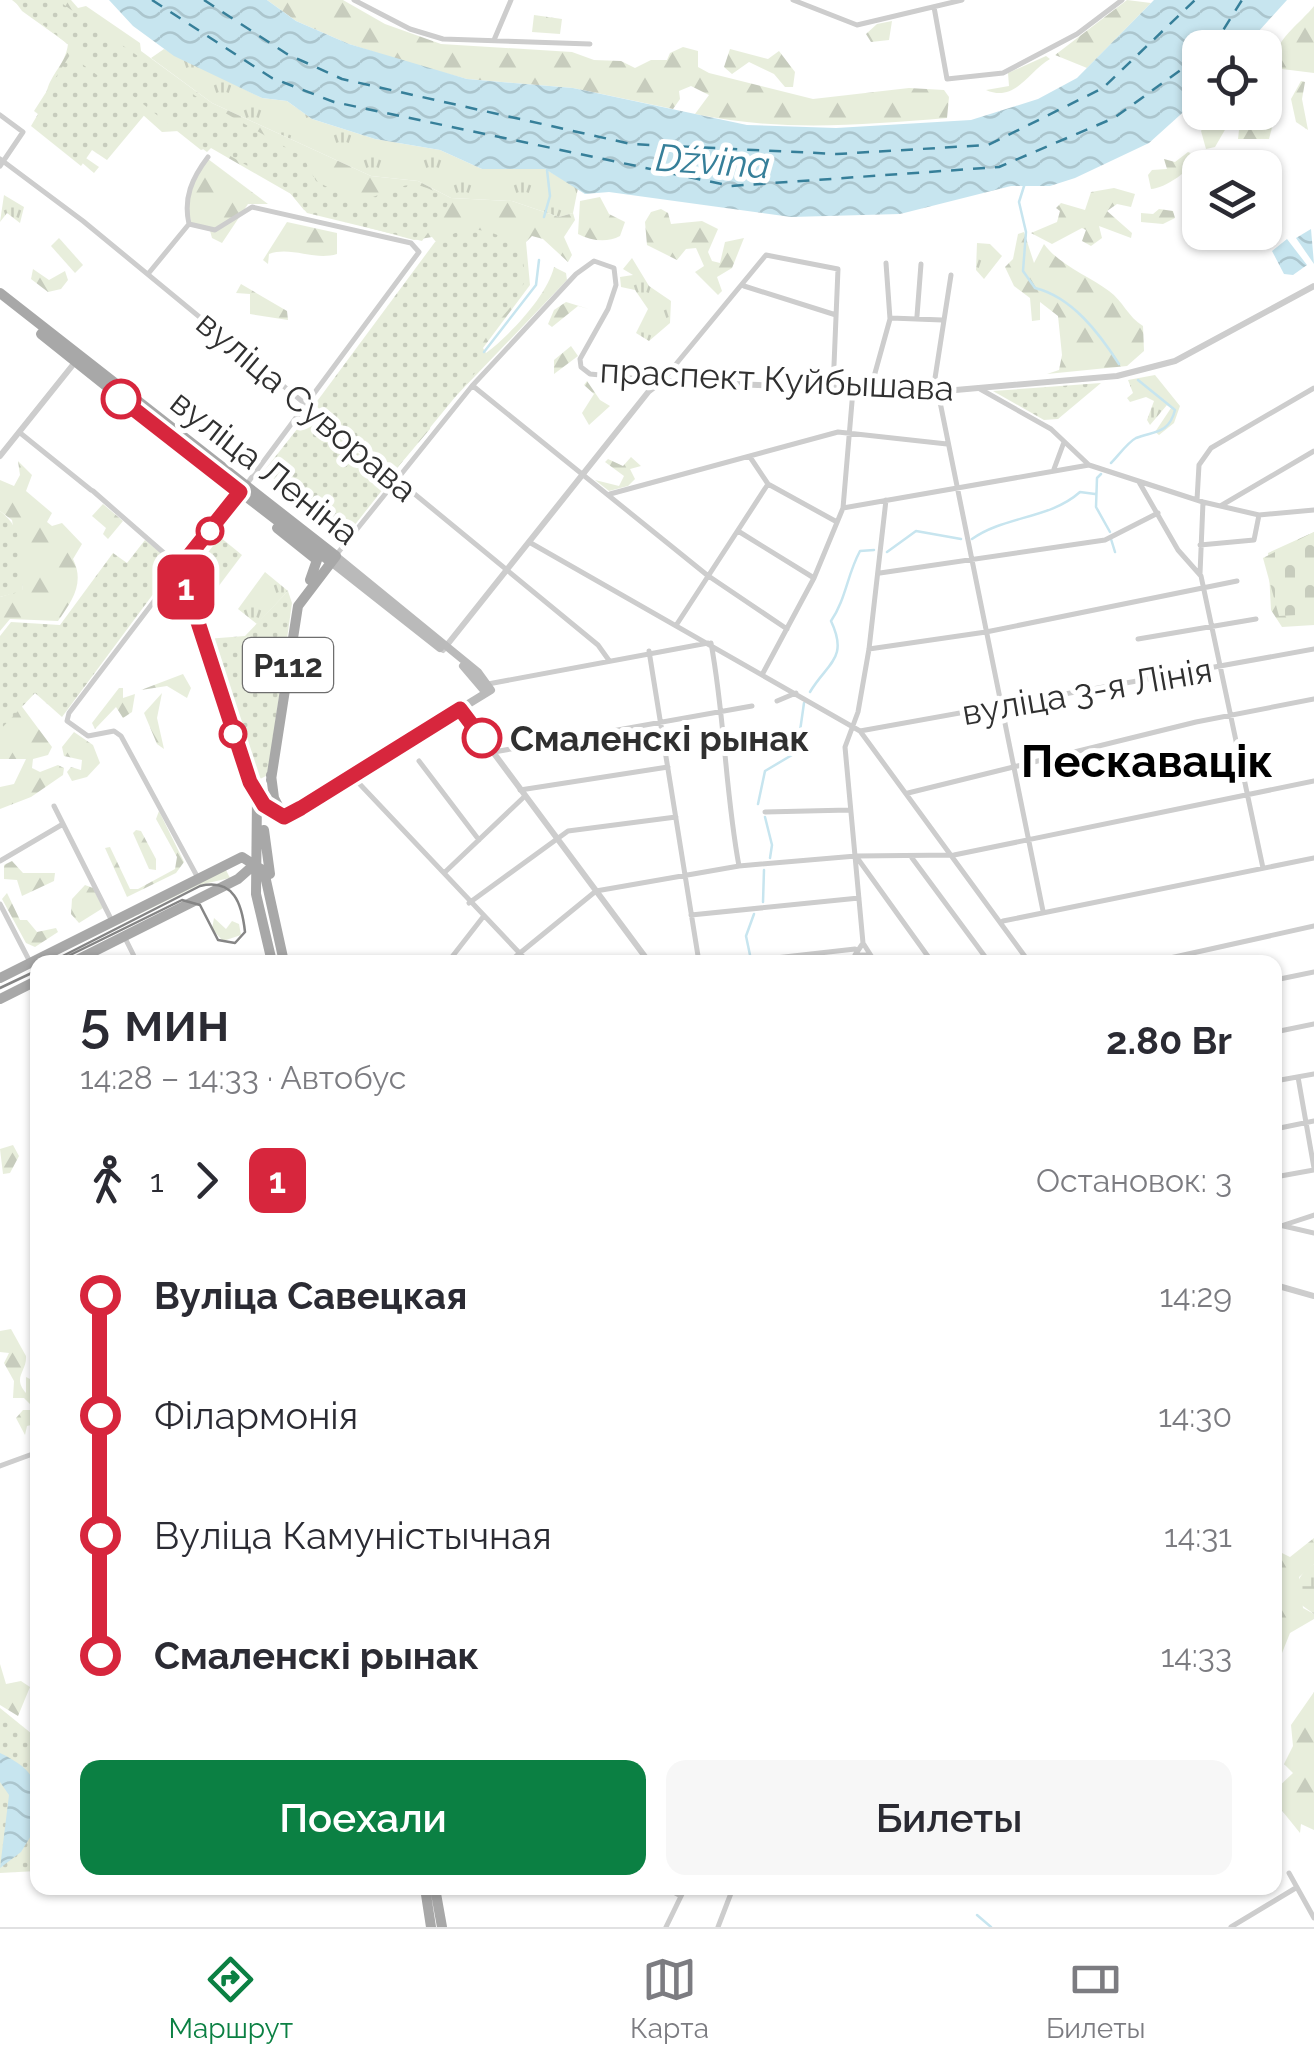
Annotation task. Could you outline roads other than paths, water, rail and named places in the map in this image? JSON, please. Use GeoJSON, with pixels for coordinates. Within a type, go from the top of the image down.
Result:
{"type":"FeatureCollection","features":[{"type":"Feature","properties":{"kind":"main road","name":"вуліца Леніна"},"geometry":{"type":"LineString","coordinates":[[0,292],[77,359]]}},
{"type":"Feature","properties":{"kind":"main road","name":"вуліца Леніна"},"geometry":{"type":"LineString","coordinates":[[0,301],[334,559],[489,688]]}},
{"type":"Feature","properties":{"kind":"main road"},"geometry":{"type":"LineString","coordinates":[[243,488],[246,502],[318,562],[293,613],[271,780],[254,791],[284,817]]}},
{"type":"Feature","properties":{"kind":"main road"},"geometry":{"type":"LineString","coordinates":[[180,567],[243,488]]}},
{"type":"Feature","properties":{"kind":"main road","name":"Р112"},"geometry":{"type":"LineString","coordinates":[[284,817],[271,780],[298,606],[334,559]]}},
{"type":"Feature","properties":{"kind":"main road","name":"Р112"},"geometry":{"type":"LineString","coordinates":[[180,567],[254,791],[282,955]]}},
{"type":"Feature","properties":{"kind":"main road","name":"вуліца Леніна"},"geometry":{"type":"LineString","coordinates":[[445,648],[489,688]]}},
{"type":"Feature","properties":{"kind":"main road"},"geometry":{"type":"LineString","coordinates":[[468,670],[475,683],[470,698]]}},
{"type":"Feature","properties":{"kind":"main road"},"geometry":{"type":"LineString","coordinates":[[460,709],[470,698],[489,688]]}},
{"type":"Feature","properties":{"kind":"main road"},"geometry":{"type":"LineString","coordinates":[[46,955],[238,858],[260,830],[353,777],[489,688]]}},
{"type":"Feature","properties":{"kind":"main road","name":"Р112"},"geometry":{"type":"LineString","coordinates":[[260,830],[256,894],[270,955]]}},
{"type":"Feature","properties":{"kind":"main road"},"geometry":{"type":"LineString","coordinates":[[238,858],[256,863],[264,871],[277,935]]}},
{"type":"Feature","properties":{"kind":"main road"},"geometry":{"type":"LineString","coordinates":[[87,955],[238,879],[256,863]]}},
{"type":"Feature","properties":{"kind":"main road"},"geometry":{"type":"LineString","coordinates":[[238,879],[253,884],[256,894]]}},
{"type":"Feature","properties":{"kind":"main road"},"geometry":{"type":"LineString","coordinates":[[0,978],[30,963]]}},
{"type":"Feature","properties":{"kind":"main road"},"geometry":{"type":"LineString","coordinates":[[0,999],[30,984]]}},
{"type":"Feature","properties":{"kind":"main road"},"geometry":{"type":"LineString","coordinates":[[426,1895],[431,1927]]}},
{"type":"Feature","properties":{"kind":"main road"},"geometry":{"type":"LineString","coordinates":[[436,1895],[442,1927]]}},
{"type":"Feature","properties":{"kind":"street"},"geometry":{"type":"LineString","coordinates":[[354,0],[427,36],[465,42],[590,44]]}},
{"type":"Feature","properties":{"kind":"street"},"geometry":{"type":"LineString","coordinates":[[494,40],[511,0]]}},
{"type":"Feature","properties":{"kind":"street"},"geometry":{"type":"LineString","coordinates":[[794,0],[857,25],[962,0]]}},
{"type":"Feature","properties":{"kind":"street"},"geometry":{"type":"LineString","coordinates":[[934,7],[947,78],[1003,73],[1040,56],[1122,0]]}},
{"type":"Feature","properties":{"kind":"street"},"geometry":{"type":"LineString","coordinates":[[0,115],[23,132],[1,162]]}},
{"type":"Feature","properties":{"kind":"street"},"geometry":{"type":"LineString","coordinates":[[148,274],[188,224],[185,207],[193,178],[208,157]]}},
{"type":"Feature","properties":{"kind":"street","name":"вуліца Суворава"},"geometry":{"type":"LineString","coordinates":[[1,162],[148,274],[598,645],[608,659]]}},
{"type":"Feature","properties":{"kind":"street"},"geometry":{"type":"LineString","coordinates":[[188,224],[215,230],[248,208],[410,243],[418,250],[417,258],[243,488]]}},
{"type":"Feature","properties":{"kind":"street"},"geometry":{"type":"LineString","coordinates":[[445,648],[583,474],[766,256],[838,268],[833,389]]}},
{"type":"Feature","properties":{"kind":"street","name":"праспект Куйбышава"},"geometry":{"type":"LineString","coordinates":[[472,386],[594,261],[614,268],[616,285],[608,309],[586,345],[581,367],[590,374],[870,391],[936,392],[1117,376],[1164,364],[1314,286]]}},
{"type":"Feature","properties":{"kind":"street"},"geometry":{"type":"LineString","coordinates":[[870,391],[890,318],[886,262]]}},
{"type":"Feature","properties":{"kind":"street"},"geometry":{"type":"LineString","coordinates":[[916,316],[921,264]]}},
{"type":"Feature","properties":{"kind":"street"},"geometry":{"type":"LineString","coordinates":[[951,275],[942,320],[936,392],[1044,911]]}},
{"type":"Feature","properties":{"kind":"street"},"geometry":{"type":"LineString","coordinates":[[742,285],[836,315]]}},
{"type":"Feature","properties":{"kind":"street"},"geometry":{"type":"LineString","coordinates":[[890,318],[942,320]]}},
{"type":"Feature","properties":{"kind":"street"},"geometry":{"type":"LineString","coordinates":[[0,456],[77,359]]}},
{"type":"Feature","properties":{"kind":"street"},"geometry":{"type":"LineString","coordinates":[[334,559],[472,386],[707,575],[787,629]]}},
{"type":"Feature","properties":{"kind":"street"},"geometry":{"type":"LineString","coordinates":[[978,388],[1058,434],[1089,465],[1200,501],[1259,515],[1314,510]]}},
{"type":"Feature","properties":{"kind":"street"},"geometry":{"type":"LineString","coordinates":[[1263,868],[1201,576],[1200,465],[1211,448],[1314,388]]}},
{"type":"Feature","properties":{"kind":"street"},"geometry":{"type":"LineString","coordinates":[[763,674],[814,578],[843,508],[853,390]]}},
{"type":"Feature","properties":{"kind":"street"},"geometry":{"type":"LineString","coordinates":[[19,432],[180,567],[69,712],[67,721],[82,734],[114,731],[125,741],[198,878]]}},
{"type":"Feature","properties":{"kind":"street"},"geometry":{"type":"LineString","coordinates":[[608,494],[838,432],[947,444]]}},
{"type":"Feature","properties":{"kind":"street"},"geometry":{"type":"LineString","coordinates":[[1054,469],[1064,442]]}},
{"type":"Feature","properties":{"kind":"street"},"geometry":{"type":"LineString","coordinates":[[1220,506],[1314,452]]}},
{"type":"Feature","properties":{"kind":"street"},"geometry":{"type":"LineString","coordinates":[[750,456],[768,484],[837,522]]}},
{"type":"Feature","properties":{"kind":"street"},"geometry":{"type":"LineString","coordinates":[[843,508],[1089,465]]}},
{"type":"Feature","properties":{"kind":"street"},"geometry":{"type":"LineString","coordinates":[[1139,482],[1178,550],[1201,576]]}},
{"type":"Feature","properties":{"kind":"street"},"geometry":{"type":"LineString","coordinates":[[676,624],[768,484]]}},
{"type":"Feature","properties":{"kind":"street"},"geometry":{"type":"LineString","coordinates":[[870,955],[862,943],[845,747],[869,650],[886,500]]}},
{"type":"Feature","properties":{"kind":"street"},"geometry":{"type":"LineString","coordinates":[[879,573],[1105,540],[1158,513]]}},
{"type":"Feature","properties":{"kind":"street"},"geometry":{"type":"LineString","coordinates":[[1200,545],[1254,540],[1259,515]]}},
{"type":"Feature","properties":{"kind":"street"},"geometry":{"type":"LineString","coordinates":[[738,530],[814,578]]}},
{"type":"Feature","properties":{"kind":"street"},"geometry":{"type":"LineString","coordinates":[[530,542],[860,731],[1025,955]]}},
{"type":"Feature","properties":{"kind":"street"},"geometry":{"type":"LineString","coordinates":[[869,650],[986,632],[1237,581]]}},
{"type":"Feature","properties":{"kind":"street"},"geometry":{"type":"LineString","coordinates":[[1138,639],[1256,619]]}},
{"type":"Feature","properties":{"kind":"street"},"geometry":{"type":"LineString","coordinates":[[489,688],[608,659],[710,643]]}},
{"type":"Feature","properties":{"kind":"street"},"geometry":{"type":"LineString","coordinates":[[710,643],[724,712],[722,756],[739,866]]}},
{"type":"Feature","properties":{"kind":"street","name":"вуліца 3-я Лінія"},"geometry":{"type":"LineString","coordinates":[[860,731],[1314,649]]}},
{"type":"Feature","properties":{"kind":"street"},"geometry":{"type":"LineString","coordinates":[[649,651],[698,955]]}},
{"type":"Feature","properties":{"kind":"street"},"geometry":{"type":"LineString","coordinates":[[777,701],[796,693]]}},
{"type":"Feature","properties":{"kind":"street"},"geometry":{"type":"LineString","coordinates":[[908,793],[1314,699]]}},
{"type":"Feature","properties":{"kind":"street"},"geometry":{"type":"LineString","coordinates":[[492,752],[752,706]]}},
{"type":"Feature","properties":{"kind":"street"},"geometry":{"type":"LineString","coordinates":[[460,709],[643,955]]}},
{"type":"Feature","properties":{"kind":"street"},"geometry":{"type":"LineString","coordinates":[[419,761],[479,840]]}},
{"type":"Feature","properties":{"kind":"street"},"geometry":{"type":"LineString","coordinates":[[443,874],[522,793],[668,767]]}},
{"type":"Feature","properties":{"kind":"street"},"geometry":{"type":"LineString","coordinates":[[353,777],[518,954],[596,891],[685,872],[739,866],[856,856],[954,855],[1314,781]]}},
{"type":"Feature","properties":{"kind":"street"},"geometry":{"type":"LineString","coordinates":[[54,806],[112,921]]}},
{"type":"Feature","properties":{"kind":"street"},"geometry":{"type":"LineString","coordinates":[[765,812],[849,810]]}},
{"type":"Feature","properties":{"kind":"street"},"geometry":{"type":"LineString","coordinates":[[469,903],[568,832],[676,817]]}},
{"type":"Feature","properties":{"kind":"street"},"geometry":{"type":"LineString","coordinates":[[0,861],[63,824]]}},
{"type":"Feature","properties":{"kind":"street"},"geometry":{"type":"LineString","coordinates":[[856,856],[927,955]]}},
{"type":"Feature","properties":{"kind":"street"},"geometry":{"type":"LineString","coordinates":[[912,858],[984,955]]}},
{"type":"Feature","properties":{"kind":"street"},"geometry":{"type":"LineString","coordinates":[[1002,921],[1314,858]]}},
{"type":"Feature","properties":{"kind":"street"},"geometry":{"type":"LineString","coordinates":[[691,915],[859,898]]}},
{"type":"Feature","properties":{"kind":"street"},"geometry":{"type":"LineString","coordinates":[[0,904],[30,961]]}},
{"type":"Feature","properties":{"kind":"street"},"geometry":{"type":"LineString","coordinates":[[453,955],[483,917]]}},
{"type":"Feature","properties":{"kind":"street"},"geometry":{"type":"LineString","coordinates":[[1184,955],[1314,926]]}},
{"type":"Feature","properties":{"kind":"street"},"geometry":{"type":"LineString","coordinates":[[124,936],[134,955]]}},
{"type":"Feature","properties":{"kind":"street"},"geometry":{"type":"LineString","coordinates":[[852,955],[862,943]]}},
{"type":"Feature","properties":{"kind":"street"},"geometry":{"type":"LineString","coordinates":[[821,955],[870,955]]}},
{"type":"Feature","properties":{"kind":"street"},"geometry":{"type":"LineString","coordinates":[[1282,979],[1314,972]]}},
{"type":"Feature","properties":{"kind":"street"},"geometry":{"type":"LineString","coordinates":[[1282,1031],[1314,1024]]}},
{"type":"Feature","properties":{"kind":"street"},"geometry":{"type":"LineString","coordinates":[[1282,1080],[1314,1074]]}},
{"type":"Feature","properties":{"kind":"street"},"geometry":{"type":"LineString","coordinates":[[1282,1176],[1314,1169],[1310,1122],[1298,1077]]}},
{"type":"Feature","properties":{"kind":"street"},"geometry":{"type":"LineString","coordinates":[[1282,1128],[1310,1122]]}},
{"type":"Feature","properties":{"kind":"street"},"geometry":{"type":"LineString","coordinates":[[1282,1224],[1314,1215]]}},
{"type":"Feature","properties":{"kind":"street"},"geometry":{"type":"LineString","coordinates":[[1282,1226],[1314,1233]]}},
{"type":"Feature","properties":{"kind":"street"},"geometry":{"type":"LineString","coordinates":[[1282,1287],[1314,1296]]}},
{"type":"Feature","properties":{"kind":"street"},"geometry":{"type":"LineString","coordinates":[[0,1466],[30,1455]]}},
{"type":"Feature","properties":{"kind":"street"},"geometry":{"type":"LineString","coordinates":[[1289,1873],[1294,1889],[1314,1918]]}},
{"type":"Feature","properties":{"kind":"street"},"geometry":{"type":"LineString","coordinates":[[1231,1927],[1294,1889]]}},
{"type":"Feature","properties":{"kind":"street"},"geometry":{"type":"LineString","coordinates":[[718,1927],[730,1895]]}},
{"type":"Feature","properties":{"kind":"street"},"geometry":{"type":"LineString","coordinates":[[666,1927],[681,1896]]}},
{"type":"Feature","properties":{"kind":"water","name":"Dźvina"},"geometry":{"type":"Polygon","coordinates":[[[109,0],[267,0],[296,21],[349,44],[467,79],[573,88],[747,125],[836,128],[971,120],[1038,99],[1077,78],[1154,0],[1287,0],[1260,30],[1182,30],[1182,113],[1149,143],[1075,178],[1050,186],[1011,186],[900,214],[791,217],[609,192],[585,194],[545,169],[482,169],[440,150],[375,139],[312,119],[287,101],[262,98],[174,56],[133,26],[109,0]]]}},
{"type":"Feature","properties":{"kind":"water"},"geometry":{"type":"Polygon","coordinates":[[[1311,229],[1314,264],[1296,238],[1311,229]]]}},
{"type":"Feature","properties":{"kind":"water"},"geometry":{"type":"Polygon","coordinates":[[[1287,239],[1307,265],[1293,275],[1284,274],[1272,251],[1282,250],[1287,239]]]}},
{"type":"Feature","properties":{"kind":"water"},"geometry":{"type":"Polygon","coordinates":[[[0,1753],[30,1775],[30,1837],[21,1852],[0,1868],[9,1795],[0,1782],[0,1753]]]}},
{"type":"Feature","properties":{"kind":"waterway"},"geometry":{"type":"LineString","coordinates":[[544,217],[550,196],[547,170]]}},
{"type":"Feature","properties":{"kind":"waterway"},"geometry":{"type":"LineString","coordinates":[[1025,183],[1019,202],[1026,232],[1023,271],[1035,288],[1073,308],[1119,364]]}},
{"type":"Feature","properties":{"kind":"waterway"},"geometry":{"type":"LineString","coordinates":[[484,352],[536,285],[539,260]]}},
{"type":"Feature","properties":{"kind":"waterway"},"geometry":{"type":"LineString","coordinates":[[1111,463],[1136,438],[1165,428],[1175,410],[1138,380]]}},
{"type":"Feature","properties":{"kind":"waterway"},"geometry":{"type":"LineString","coordinates":[[1101,474],[1097,478],[1096,507],[1110,532]]}},
{"type":"Feature","properties":{"kind":"waterway"},"geometry":{"type":"LineString","coordinates":[[972,539],[998,526],[1055,508],[1080,492],[1095,494]]}},
{"type":"Feature","properties":{"kind":"waterway"},"geometry":{"type":"LineString","coordinates":[[887,552],[916,531],[961,539]]}},
{"type":"Feature","properties":{"kind":"waterway"},"geometry":{"type":"LineString","coordinates":[[1111,539],[1115,552]]}},
{"type":"Feature","properties":{"kind":"waterway"},"geometry":{"type":"LineString","coordinates":[[810,692],[837,653],[831,621],[860,551],[874,550]]}},
{"type":"Feature","properties":{"kind":"waterway"},"geometry":{"type":"LineString","coordinates":[[758,804],[765,771],[797,752],[804,703]]}},
{"type":"Feature","properties":{"kind":"waterway"},"geometry":{"type":"LineString","coordinates":[[765,817],[772,845],[770,858]]}},
{"type":"Feature","properties":{"kind":"waterway"},"geometry":{"type":"LineString","coordinates":[[763,902],[764,870]]}},
{"type":"Feature","properties":{"kind":"waterway"},"geometry":{"type":"LineString","coordinates":[[750,955],[746,936],[754,914]]}},
{"type":"Feature","properties":{"kind":"waterway"},"geometry":{"type":"LineString","coordinates":[[977,1915],[991,1927]]}},
{"type":"Feature","properties":{"kind":"tram line"},"geometry":{"type":"LineString","coordinates":[[65,955],[200,886],[221,886],[234,896],[245,932],[235,943],[218,940],[200,905],[182,900],[70,955]]}},
{"type":"Feature","properties":{"kind":"tram line"},"geometry":{"type":"LineString","coordinates":[[0,988],[30,974]]}},
{"type":"Feature","properties":{"kind":"place","name":"Смаленскі рынак"},"geometry":{"type":"Point","coordinates":[482,738]}},
{"type":"Feature","properties":{"kind":"district","name":"Пескавацік"},"geometry":{"type":"Point","coordinates":[1147,761]}}]}
